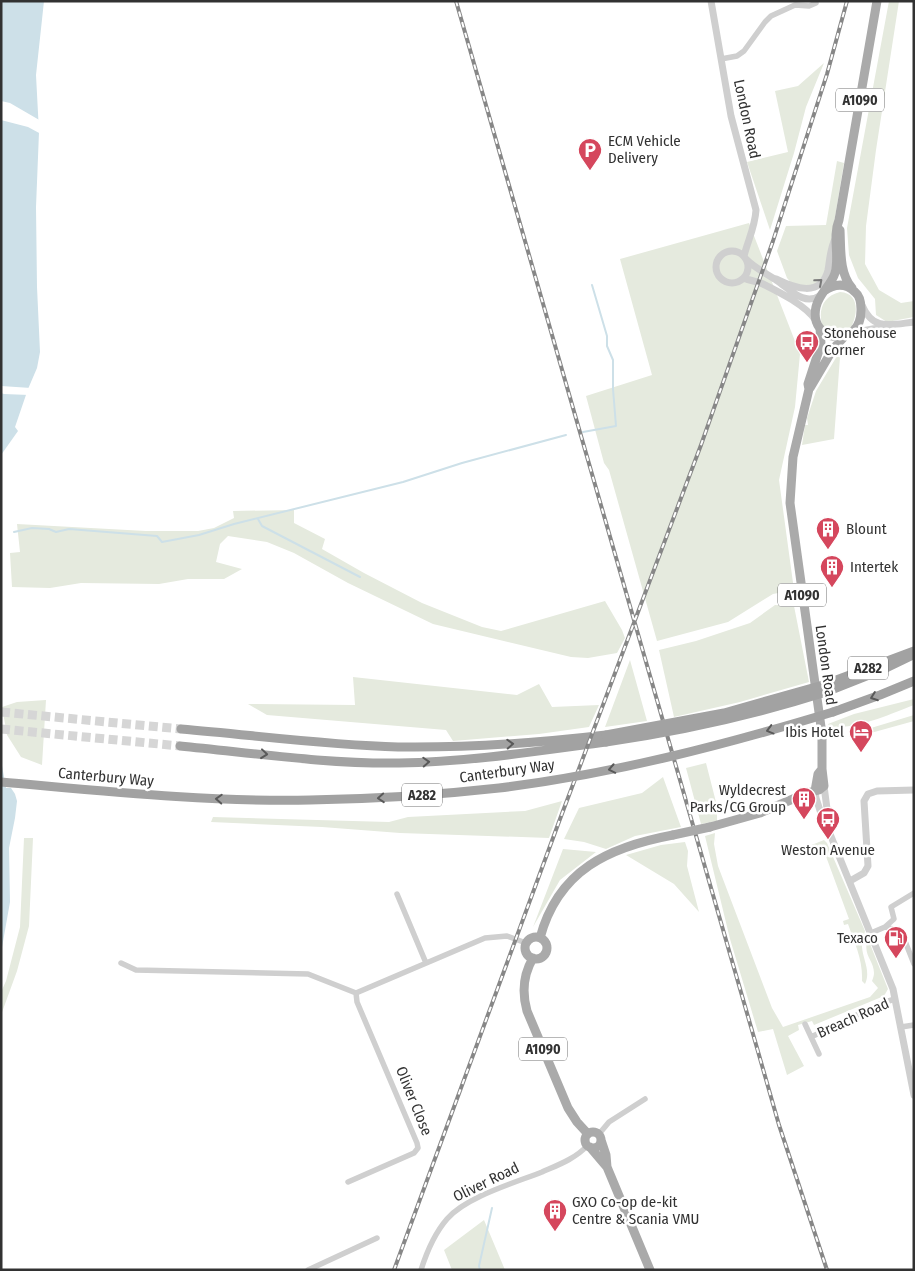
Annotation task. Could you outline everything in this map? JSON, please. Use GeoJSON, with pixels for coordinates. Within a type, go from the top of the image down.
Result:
{"type":"FeatureCollection","features":[{"type":"Feature","properties":{"kind":"highway","name":"Canterbury Way"},"geometry":{"type":"LineString","coordinates":[[180,746],[342,762],[391,763],[454,760],[577,742],[697,719],[824,689],[914,653]]}},
{"type":"Feature","properties":{"kind":"highway","name":"Canterbury Way"},"geometry":{"type":"LineString","coordinates":[[1,782],[134,794],[237,800],[318,800],[446,793],[545,781],[642,763],[742,738],[833,712],[914,680]]}},
{"type":"Feature","properties":{"kind":"highway","name":"Canterbury Way"},"geometry":{"type":"LineString","coordinates":[[182,729],[335,743],[397,746],[489,746],[577,742]]}},
{"type":"Feature","properties":{"kind":"main road","name":"A1090"},"geometry":{"type":"LineString","coordinates":[[819,326],[816,307],[822,293],[835,275],[835,229],[839,220],[876,1]]}},
{"type":"Feature","properties":{"kind":"main road","name":"A1090"},"geometry":{"type":"LineString","coordinates":[[839,220],[844,271],[847,282],[861,303],[860,322],[848,335]]}},
{"type":"Feature","properties":{"kind":"main road"},"geometry":{"type":"LineString","coordinates":[[822,293],[835,285],[846,286],[854,291]]}},
{"type":"Feature","properties":{"kind":"main road"},"geometry":{"type":"LineString","coordinates":[[819,326],[831,336],[848,335]]}},
{"type":"Feature","properties":{"kind":"main road","name":"London Road"},"geometry":{"type":"LineString","coordinates":[[819,326],[822,340],[808,384],[809,389],[793,457],[790,503],[822,734],[824,786]]}},
{"type":"Feature","properties":{"kind":"main road","name":"London Road"},"geometry":{"type":"LineString","coordinates":[[809,389],[833,349],[848,335]]}},
{"type":"Feature","properties":{"kind":"main road","name":"London Road"},"geometry":{"type":"LineString","coordinates":[[815,791],[818,774],[822,769]]}},
{"type":"Feature","properties":{"kind":"main road","name":"A1090"},"geometry":{"type":"LineString","coordinates":[[588,1134],[576,1122],[568,1108],[527,1012],[524,995],[527,968],[532,958],[541,957],[545,953],[546,944],[540,938],[552,904],[569,883],[584,869],[604,856],[642,842],[710,827],[760,813],[824,786]]}},
{"type":"Feature","properties":{"kind":"main road"},"geometry":{"type":"LineString","coordinates":[[532,958],[527,954],[526,943],[530,938],[540,938]]}},
{"type":"Feature","properties":{"kind":"main road"},"geometry":{"type":"LineString","coordinates":[[606,1167],[606,1155],[600,1137],[592,1132],[585,1138],[606,1167],[650,1270]]}},
{"type":"Feature","properties":{"kind":"main road"},"geometry":{"type":"LineString","coordinates":[[589,1146],[598,1146],[600,1137]]}},
{"type":"Feature","properties":{"kind":"street","name":"London Road"},"geometry":{"type":"LineString","coordinates":[[711,1],[735,132],[756,210],[754,226],[748,240],[745,257]]}},
{"type":"Feature","properties":{"kind":"street"},"geometry":{"type":"LineString","coordinates":[[721,59],[736,56],[744,51],[771,16],[795,5],[809,6],[816,3]]}},
{"type":"Feature","properties":{"kind":"street"},"geometry":{"type":"LineString","coordinates":[[776,280],[799,289],[806,289],[819,284],[826,275],[835,239]]}},
{"type":"Feature","properties":{"kind":"street"},"geometry":{"type":"LineString","coordinates":[[745,257],[748,271],[744,278],[737,283],[728,283],[720,278],[716,264],[720,256],[725,252],[734,251],[748,240]]}},
{"type":"Feature","properties":{"kind":"street"},"geometry":{"type":"LineString","coordinates":[[734,251],[745,257],[754,267],[776,280],[795,295],[813,298],[822,293]]}},
{"type":"Feature","properties":{"kind":"street"},"geometry":{"type":"LineString","coordinates":[[744,278],[765,285],[805,309],[819,326]]}},
{"type":"Feature","properties":{"kind":"street"},"geometry":{"type":"LineString","coordinates":[[861,303],[871,321],[890,325],[914,322]]}},
{"type":"Feature","properties":{"kind":"street"},"geometry":{"type":"LineString","coordinates":[[848,335],[890,325]]}},
{"type":"Feature","properties":{"kind":"street","name":"London Road"},"geometry":{"type":"LineString","coordinates":[[824,786],[830,824],[828,829]]}},
{"type":"Feature","properties":{"kind":"street"},"geometry":{"type":"LineString","coordinates":[[850,881],[864,873],[868,866],[864,801],[868,794],[877,791],[914,790]]}},
{"type":"Feature","properties":{"kind":"street","name":"London Road"},"geometry":{"type":"LineString","coordinates":[[815,791],[825,826],[850,881],[890,980],[914,1095]]}},
{"type":"Feature","properties":{"kind":"street"},"geometry":{"type":"LineString","coordinates":[[397,894],[426,963]]}},
{"type":"Feature","properties":{"kind":"street"},"geometry":{"type":"LineString","coordinates":[[871,933],[886,927],[894,919],[891,907],[914,894]]}},
{"type":"Feature","properties":{"kind":"street"},"geometry":{"type":"LineString","coordinates":[[886,927],[901,931],[914,964]]}},
{"type":"Feature","properties":{"kind":"street"},"geometry":{"type":"LineString","coordinates":[[121,963],[136,970],[308,974],[356,993],[492,936],[507,936],[526,943]]}},
{"type":"Feature","properties":{"kind":"street","name":"Oliver Close"},"geometry":{"type":"LineString","coordinates":[[348,1182],[414,1153],[418,1148],[357,1002],[356,993]]}},
{"type":"Feature","properties":{"kind":"street","name":"Breach Road"},"geometry":{"type":"LineString","coordinates":[[811,1037],[882,1003],[895,999]]}},
{"type":"Feature","properties":{"kind":"street","name":"Breach Road"},"geometry":{"type":"LineString","coordinates":[[805,1024],[819,1054]]}},
{"type":"Feature","properties":{"kind":"street"},"geometry":{"type":"LineString","coordinates":[[901,1027],[914,1025]]}},
{"type":"Feature","properties":{"kind":"street"},"geometry":{"type":"LineString","coordinates":[[600,1137],[609,1122],[645,1099]]}},
{"type":"Feature","properties":{"kind":"street","name":"Oliver Road"},"geometry":{"type":"LineString","coordinates":[[421,1270],[432,1240],[454,1212],[484,1196],[566,1161],[589,1146]]}},
{"type":"Feature","properties":{"kind":"street"},"geometry":{"type":"LineString","coordinates":[[308,1270],[377,1238]]}},
{"type":"Feature","properties":{"kind":"shaded area"},"geometry":{"type":"Polygon","coordinates":[[[1,1],[44,1],[36,75],[39,132],[36,207],[40,352],[37,368],[15,427],[18,431],[1,455],[1,1]]]}},
{"type":"Feature","properties":{"kind":"shaded area"},"geometry":{"type":"Polygon","coordinates":[[[889,1],[899,1],[866,226],[865,264],[879,290],[901,303],[914,301],[914,317],[887,322],[876,315],[875,299],[858,278],[849,255],[847,228],[889,1]]]}},
{"type":"Feature","properties":{"kind":"shaded area"},"geometry":{"type":"Polygon","coordinates":[[[824,63],[806,107],[770,230],[747,162],[788,152],[775,91],[798,86],[824,63]]]}},
{"type":"Feature","properties":{"kind":"shaded area"},"geometry":{"type":"Polygon","coordinates":[[[837,161],[844,163],[826,271],[820,280],[810,286],[794,286],[787,278],[777,251],[786,226],[826,225],[837,161]]]}},
{"type":"Feature","properties":{"kind":"shaded area"},"geometry":{"type":"Polygon","coordinates":[[[749,223],[800,354],[795,407],[779,480],[794,590],[773,594],[728,622],[657,641],[586,396],[652,375],[620,259],[749,223]]]}},
{"type":"Feature","properties":{"kind":"shaded area"},"geometry":{"type":"Polygon","coordinates":[[[840,292],[847,293],[852,297],[856,307],[854,320],[849,331],[834,335],[822,325],[821,313],[826,300],[840,292]]]}},
{"type":"Feature","properties":{"kind":"shaded area"},"geometry":{"type":"Polygon","coordinates":[[[837,356],[840,357],[834,439],[802,445],[805,425],[808,425],[807,418],[816,391],[837,356]]]}},
{"type":"Feature","properties":{"kind":"shaded area"},"geometry":{"type":"Polygon","coordinates":[[[294,510],[294,523],[325,539],[322,549],[422,603],[482,627],[501,631],[605,601],[625,638],[617,653],[588,658],[571,657],[433,624],[348,583],[294,553],[267,542],[228,536],[220,544],[216,562],[242,569],[224,579],[188,579],[159,584],[81,583],[50,588],[12,587],[10,553],[20,552],[17,524],[146,531],[198,531],[214,528],[234,518],[233,511],[294,510]]]}},
{"type":"Feature","properties":{"kind":"shaded area"},"geometry":{"type":"Polygon","coordinates":[[[775,605],[794,606],[809,682],[740,702],[674,717],[659,650],[696,641],[750,623],[775,605]]]}},
{"type":"Feature","properties":{"kind":"shaded area"},"geometry":{"type":"Polygon","coordinates":[[[630,660],[647,721],[605,727],[630,660]]]}},
{"type":"Feature","properties":{"kind":"shaded area"},"geometry":{"type":"Polygon","coordinates":[[[353,677],[517,695],[539,684],[552,707],[599,705],[589,727],[539,734],[453,741],[446,730],[267,715],[248,704],[355,705],[353,677]]]}},
{"type":"Feature","properties":{"kind":"shaded area"},"geometry":{"type":"Polygon","coordinates":[[[914,699],[914,705],[872,721],[839,727],[829,726],[828,724],[854,714],[914,699]]]}},
{"type":"Feature","properties":{"kind":"shaded area"},"geometry":{"type":"Polygon","coordinates":[[[46,700],[42,765],[21,757],[7,735],[2,707],[17,702],[46,700]]]}},
{"type":"Feature","properties":{"kind":"shaded area"},"geometry":{"type":"Polygon","coordinates":[[[914,715],[914,721],[860,736],[861,731],[914,715]]]}},
{"type":"Feature","properties":{"kind":"shaded area"},"geometry":{"type":"Polygon","coordinates":[[[1,760],[6,788],[11,788],[17,801],[9,848],[10,902],[1,953],[1,760]]]}},
{"type":"Feature","properties":{"kind":"shaded area"},"geometry":{"type":"Polygon","coordinates":[[[706,763],[717,806],[717,821],[701,824],[686,768],[706,763]]]}},
{"type":"Feature","properties":{"kind":"shaded area"},"geometry":{"type":"Polygon","coordinates":[[[663,777],[681,827],[635,836],[606,849],[584,842],[564,839],[579,808],[642,793],[663,777]]]}},
{"type":"Feature","properties":{"kind":"shaded area"},"geometry":{"type":"Polygon","coordinates":[[[562,801],[549,838],[400,833],[211,822],[213,817],[389,822],[408,817],[525,811],[562,801]]]}},
{"type":"Feature","properties":{"kind":"shaded area"},"geometry":{"type":"Polygon","coordinates":[[[715,833],[714,844],[718,866],[772,1008],[783,1027],[870,997],[878,988],[872,981],[874,973],[866,949],[868,939],[888,989],[884,996],[814,1025],[812,1021],[798,1025],[799,1030],[788,1036],[804,1066],[787,1075],[773,1029],[758,1032],[730,939],[705,836],[715,833]]]}},
{"type":"Feature","properties":{"kind":"shaded area"},"geometry":{"type":"Polygon","coordinates":[[[24,838],[33,838],[29,926],[17,971],[1,1015],[1,992],[6,981],[20,927],[24,838]]]}},
{"type":"Feature","properties":{"kind":"shaded area"},"geometry":{"type":"Polygon","coordinates":[[[824,840],[827,843],[865,931],[862,947],[867,970],[865,984],[862,981],[860,959],[856,945],[848,924],[844,925],[843,921],[849,919],[824,851],[819,853],[812,850],[806,851],[804,848],[824,840]]]}},
{"type":"Feature","properties":{"kind":"shaded area"},"geometry":{"type":"Polygon","coordinates":[[[685,842],[688,851],[687,866],[699,912],[674,884],[626,855],[661,845],[685,842]]]}},
{"type":"Feature","properties":{"kind":"shaded area"},"geometry":{"type":"Polygon","coordinates":[[[563,849],[596,852],[560,880],[533,927],[563,849]]]}},
{"type":"Feature","properties":{"kind":"shaded area"},"geometry":{"type":"Polygon","coordinates":[[[484,1220],[505,1270],[452,1270],[444,1250],[484,1220]]]}},
{"type":"Feature","properties":{"kind":"pier"},"geometry":{"type":"Polygon","coordinates":[[[1,101],[10,103],[41,121],[41,134],[28,127],[1,120],[1,101]]]}},
{"type":"Feature","properties":{"kind":"pier"},"geometry":{"type":"Polygon","coordinates":[[[1,386],[31,388],[29,395],[4,394],[1,393],[1,386]]]}},
{"type":"Feature","properties":{"kind":"waterway"},"geometry":{"type":"LineString","coordinates":[[583,432],[616,426],[613,360],[607,346],[607,336],[592,285]]}},
{"type":"Feature","properties":{"kind":"waterway"},"geometry":{"type":"LineString","coordinates":[[14,532],[32,528],[49,529],[56,532],[69,529],[157,536],[162,542],[199,535],[234,524],[403,482],[462,463],[566,435]]}},
{"type":"Feature","properties":{"kind":"waterway"},"geometry":{"type":"LineString","coordinates":[[258,519],[262,526],[360,577]]}},
{"type":"Feature","properties":{"kind":"waterway"},"geometry":{"type":"LineString","coordinates":[[480,1270],[479,1266],[492,1208]]}},
{"type":"Feature","properties":{"kind":"tunnel"},"geometry":{"type":"LineString","coordinates":[[1,712],[181,729]]}},
{"type":"Feature","properties":{"kind":"tunnel"},"geometry":{"type":"LineString","coordinates":[[1,729],[180,746]]}},
{"type":"Feature","properties":{"kind":"railway"},"geometry":{"type":"LineString","coordinates":[[456,1],[779,1125],[827,1270]]}},
{"type":"Feature","properties":{"kind":"railway"},"geometry":{"type":"LineString","coordinates":[[394,1270],[560,819],[701,445],[773,241],[827,74],[847,1]]}},
{"type":"Feature","properties":{"kind":"place","name":"ECM Vehicle Delivery"},"geometry":{"type":"Point","coordinates":[590,171]}},
{"type":"Feature","properties":{"kind":"place","name":"Stonehouse Corner"},"geometry":{"type":"Point","coordinates":[807,363]}},
{"type":"Feature","properties":{"kind":"place","name":"Blount"},"geometry":{"type":"Point","coordinates":[828,550]}},
{"type":"Feature","properties":{"kind":"place","name":"Intertek"},"geometry":{"type":"Point","coordinates":[832,588]}},
{"type":"Feature","properties":{"kind":"place","name":"Ibis Hotel"},"geometry":{"type":"Point","coordinates":[861,753]}},
{"type":"Feature","properties":{"kind":"place","name":"Wyldecrest Parks/CG Group"},"geometry":{"type":"Point","coordinates":[804,820]}},
{"type":"Feature","properties":{"kind":"place","name":"Weston Avenue"},"geometry":{"type":"Point","coordinates":[828,840]}},
{"type":"Feature","properties":{"kind":"place","name":"Texaco"},"geometry":{"type":"Point","coordinates":[896,959]}},
{"type":"Feature","properties":{"kind":"place","name":"GXO Co-op de-kit Centre & Scania VMU"},"geometry":{"type":"Point","coordinates":[555,1232]}}]}
